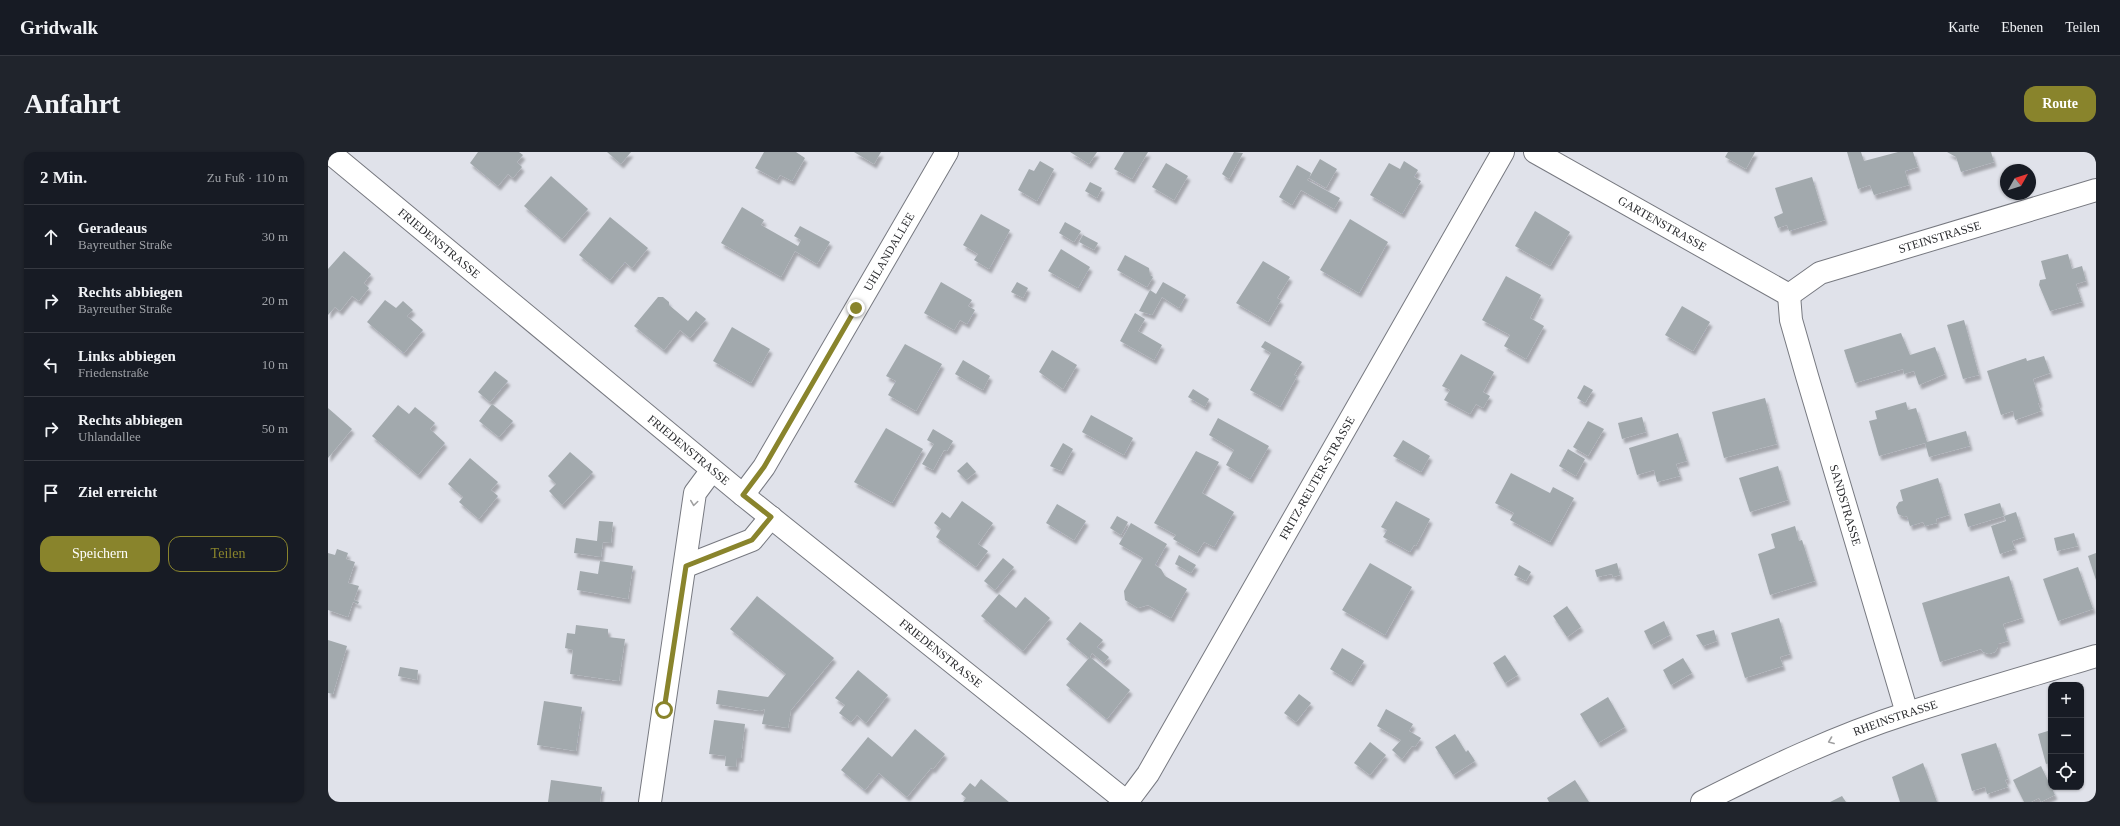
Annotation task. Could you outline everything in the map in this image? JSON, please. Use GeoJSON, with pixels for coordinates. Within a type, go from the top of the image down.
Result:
{"type":"FeatureCollection","features":[{"type":"Feature","properties":{"kind":"street","name":"FRIEDENSTRASSE"},"geometry":{"type":"LineString","coordinates":[[329,152],[712,470],[1127,802]]}},
{"type":"Feature","properties":{"kind":"street","name":"UHLANDALLEE"},"geometry":{"type":"LineString","coordinates":[[743,495],[764,467],[947,152]]}},
{"type":"Feature","properties":{"kind":"street","name":"FRITZ-REUTER-STRASSE"},"geometry":{"type":"LineString","coordinates":[[1127,802],[1148,774],[1503,152]]}},
{"type":"Feature","properties":{"kind":"street","name":"GARTENSTRASSE"},"geometry":{"type":"LineString","coordinates":[[1535,152],[1789,295]]}},
{"type":"Feature","properties":{"kind":"street","name":"STEINSTRASSE"},"geometry":{"type":"LineString","coordinates":[[1789,295],[1820,273],[2096,190]]}},
{"type":"Feature","properties":{"kind":"street","name":"SANDSTRASSE"},"geometry":{"type":"LineString","coordinates":[[1789,295],[1791,320],[1907,713]]}},
{"type":"Feature","properties":{"kind":"street"},"geometry":{"type":"LineString","coordinates":[[650,802],[686,566],[695,493],[712,470]]}},
{"type":"Feature","properties":{"kind":"street"},"geometry":{"type":"LineString","coordinates":[[686,566],[752,540],[771,517]]}},
{"type":"Feature","properties":{"kind":"street","name":"RHEINSTRASSE"},"geometry":{"type":"LineString","coordinates":[[1702,802],[1754,775],[1807,751],[1907,713],[2096,656]]}},
{"type":"Feature","properties":{"kind":"building"},"geometry":{"type":"Polygon","coordinates":[[[478,152],[519,152],[523,155],[517,162],[522,167],[513,178],[508,174],[498,186],[470,163],[478,152]]]}},
{"type":"Feature","properties":{"kind":"building"},"geometry":{"type":"Polygon","coordinates":[[[607,152],[631,152],[621,164],[607,152]]]}},
{"type":"Feature","properties":{"kind":"building"},"geometry":{"type":"Polygon","coordinates":[[[764,152],[796,152],[805,158],[792,181],[780,175],[777,180],[755,168],[764,152]]]}},
{"type":"Feature","properties":{"kind":"building"},"geometry":{"type":"Polygon","coordinates":[[[854,152],[881,152],[874,164],[854,152]]]}},
{"type":"Feature","properties":{"kind":"building"},"geometry":{"type":"Polygon","coordinates":[[[1070,152],[1097,152],[1089,164],[1070,152]]]}},
{"type":"Feature","properties":{"kind":"building"},"geometry":{"type":"Polygon","coordinates":[[[1124,152],[1148,152],[1132,179],[1114,169],[1124,152]]]}},
{"type":"Feature","properties":{"kind":"building"},"geometry":{"type":"Polygon","coordinates":[[[1234,152],[1243,153],[1229,179],[1222,174],[1234,152]]]}},
{"type":"Feature","properties":{"kind":"building"},"geometry":{"type":"Polygon","coordinates":[[[1728,152],[1755,152],[1746,169],[1725,157],[1728,152]]]}},
{"type":"Feature","properties":{"kind":"building"},"geometry":{"type":"Polygon","coordinates":[[[1847,152],[1861,152],[1864,161],[1898,152],[1913,152],[1918,167],[1905,171],[1909,185],[1874,195],[1870,185],[1858,189],[1847,152]]]}},
{"type":"Feature","properties":{"kind":"building"},"geometry":{"type":"Polygon","coordinates":[[[1947,152],[1991,152],[1994,162],[1961,172],[1956,157],[1947,152]]]}},
{"type":"Feature","properties":{"kind":"building"},"geometry":{"type":"Polygon","coordinates":[[[1320,159],[1337,169],[1326,188],[1309,178],[1320,159]]]}},
{"type":"Feature","properties":{"kind":"building"},"geometry":{"type":"Polygon","coordinates":[[[1040,161],[1054,169],[1037,201],[1018,190],[1029,169],[1034,171],[1040,161]]]}},
{"type":"Feature","properties":{"kind":"building"},"geometry":{"type":"Polygon","coordinates":[[[1404,161],[1418,170],[1414,177],[1421,181],[1402,214],[1370,195],[1389,163],[1400,169],[1404,161]]]}},
{"type":"Feature","properties":{"kind":"building"},"geometry":{"type":"Polygon","coordinates":[[[1166,163],[1188,176],[1174,200],[1152,187],[1166,163]]]}},
{"type":"Feature","properties":{"kind":"building"},"geometry":{"type":"Polygon","coordinates":[[[1297,165],[1311,173],[1307,180],[1340,198],[1334,209],[1301,190],[1292,205],[1279,197],[1297,165]]]}},
{"type":"Feature","properties":{"kind":"building"},"geometry":{"type":"Polygon","coordinates":[[[551,176],[588,209],[562,239],[524,206],[551,176]]]}},
{"type":"Feature","properties":{"kind":"building"},"geometry":{"type":"Polygon","coordinates":[[[1812,177],[1825,220],[1789,231],[1787,225],[1778,228],[1774,217],[1783,213],[1775,188],[1812,177]]]}},
{"type":"Feature","properties":{"kind":"building"},"geometry":{"type":"Polygon","coordinates":[[[1090,182],[1102,188],[1097,198],[1085,191],[1090,182]]]}},
{"type":"Feature","properties":{"kind":"building"},"geometry":{"type":"Polygon","coordinates":[[[742,207],[764,220],[761,225],[798,246],[801,240],[794,236],[800,226],[830,242],[817,264],[795,251],[781,277],[721,243],[742,207]]]}},
{"type":"Feature","properties":{"kind":"building"},"geometry":{"type":"Polygon","coordinates":[[[1535,211],[1570,232],[1550,266],[1515,246],[1535,211]]]}},
{"type":"Feature","properties":{"kind":"building"},"geometry":{"type":"Polygon","coordinates":[[[981,214],[1010,230],[989,269],[974,260],[978,254],[963,245],[981,214]]]}},
{"type":"Feature","properties":{"kind":"building"},"geometry":{"type":"Polygon","coordinates":[[[610,217],[648,248],[632,268],[625,262],[610,280],[579,255],[610,217]]]}},
{"type":"Feature","properties":{"kind":"building"},"geometry":{"type":"Polygon","coordinates":[[[1350,219],[1388,242],[1359,293],[1320,270],[1350,219]]]}},
{"type":"Feature","properties":{"kind":"building"},"geometry":{"type":"Polygon","coordinates":[[[1065,222],[1081,231],[1074,242],[1059,233],[1065,222]]]}},
{"type":"Feature","properties":{"kind":"building"},"geometry":{"type":"Polygon","coordinates":[[[1083,235],[1098,243],[1094,250],[1079,242],[1083,235]]]}},
{"type":"Feature","properties":{"kind":"building"},"geometry":{"type":"Polygon","coordinates":[[[1061,249],[1090,267],[1078,288],[1048,271],[1061,249]]]}},
{"type":"Feature","properties":{"kind":"building"},"geometry":{"type":"Polygon","coordinates":[[[344,251],[371,274],[364,283],[369,288],[359,301],[352,296],[340,311],[335,307],[328,315],[328,269],[344,251]]]}},
{"type":"Feature","properties":{"kind":"building"},"geometry":{"type":"Polygon","coordinates":[[[2068,254],[2072,269],[2082,266],[2086,281],[2076,284],[2082,302],[2050,311],[2039,285],[2040,280],[2046,279],[2041,261],[2068,254]]]}},
{"type":"Feature","properties":{"kind":"building"},"geometry":{"type":"Polygon","coordinates":[[[1125,255],[1149,268],[1150,275],[1153,277],[1147,287],[1117,270],[1125,255]]]}},
{"type":"Feature","properties":{"kind":"building"},"geometry":{"type":"Polygon","coordinates":[[[1263,261],[1290,277],[1277,298],[1281,300],[1268,322],[1236,303],[1263,261]]]}},
{"type":"Feature","properties":{"kind":"building"},"geometry":{"type":"Polygon","coordinates":[[[1506,276],[1541,295],[1530,318],[1544,326],[1526,359],[1504,346],[1510,335],[1482,320],[1506,276]]]}},
{"type":"Feature","properties":{"kind":"building"},"geometry":{"type":"Polygon","coordinates":[[[941,282],[972,300],[968,306],[975,310],[967,324],[960,320],[954,330],[924,313],[941,282]]]}},
{"type":"Feature","properties":{"kind":"building"},"geometry":{"type":"Polygon","coordinates":[[[1017,282],[1028,288],[1023,298],[1011,292],[1017,282]]]}},
{"type":"Feature","properties":{"kind":"building"},"geometry":{"type":"Polygon","coordinates":[[[1163,282],[1186,295],[1179,308],[1162,297],[1152,315],[1139,311],[1150,290],[1156,294],[1163,282]]]}},
{"type":"Feature","properties":{"kind":"building"},"geometry":{"type":"Polygon","coordinates":[[[658,297],[663,297],[669,302],[669,305],[688,321],[696,311],[706,319],[690,338],[680,330],[664,350],[634,326],[658,297]]]}},
{"type":"Feature","properties":{"kind":"building"},"geometry":{"type":"Polygon","coordinates":[[[385,300],[396,308],[403,301],[413,310],[407,316],[423,330],[404,353],[367,322],[385,300]]]}},
{"type":"Feature","properties":{"kind":"building"},"geometry":{"type":"Polygon","coordinates":[[[1682,306],[1710,322],[1693,351],[1665,335],[1682,306]]]}},
{"type":"Feature","properties":{"kind":"building"},"geometry":{"type":"Polygon","coordinates":[[[1135,313],[1145,319],[1138,331],[1162,345],[1154,360],[1120,341],[1135,313]]]}},
{"type":"Feature","properties":{"kind":"building"},"geometry":{"type":"Polygon","coordinates":[[[1964,320],[1979,375],[1963,379],[1947,325],[1964,320]]]}},
{"type":"Feature","properties":{"kind":"building"},"geometry":{"type":"Polygon","coordinates":[[[732,327],[770,349],[751,383],[713,361],[732,327]]]}},
{"type":"Feature","properties":{"kind":"building"},"geometry":{"type":"Polygon","coordinates":[[[1901,333],[1910,355],[1935,347],[1945,374],[1919,385],[1914,371],[1904,374],[1903,369],[1855,383],[1844,350],[1901,333]]]}},
{"type":"Feature","properties":{"kind":"building"},"geometry":{"type":"Polygon","coordinates":[[[1265,341],[1302,362],[1294,375],[1297,376],[1280,407],[1250,390],[1271,353],[1261,347],[1265,341]]]}},
{"type":"Feature","properties":{"kind":"building"},"geometry":{"type":"Polygon","coordinates":[[[905,344],[942,364],[916,411],[888,395],[896,381],[886,376],[905,344]]]}},
{"type":"Feature","properties":{"kind":"building"},"geometry":{"type":"Polygon","coordinates":[[[1052,350],[1077,365],[1063,389],[1039,372],[1052,350]]]}},
{"type":"Feature","properties":{"kind":"building"},"geometry":{"type":"Polygon","coordinates":[[[1461,354],[1494,372],[1483,392],[1490,396],[1483,408],[1476,404],[1470,414],[1444,400],[1450,390],[1442,386],[1461,354]]]}},
{"type":"Feature","properties":{"kind":"building"},"geometry":{"type":"Polygon","coordinates":[[[2044,356],[2050,373],[2033,379],[2041,411],[2015,420],[2013,411],[2001,415],[1987,371],[2026,358],[2027,361],[2044,356]]]}},
{"type":"Feature","properties":{"kind":"building"},"geometry":{"type":"Polygon","coordinates":[[[963,360],[990,376],[983,390],[955,374],[963,360]]]}},
{"type":"Feature","properties":{"kind":"building"},"geometry":{"type":"Polygon","coordinates":[[[495,371],[508,381],[490,402],[478,392],[495,371]]]}},
{"type":"Feature","properties":{"kind":"building"},"geometry":{"type":"Polygon","coordinates":[[[1584,385],[1593,390],[1585,403],[1577,398],[1584,385]]]}},
{"type":"Feature","properties":{"kind":"building"},"geometry":{"type":"Polygon","coordinates":[[[1193,389],[1209,399],[1205,407],[1188,397],[1193,389]]]}},
{"type":"Feature","properties":{"kind":"building"},"geometry":{"type":"Polygon","coordinates":[[[1765,398],[1777,444],[1724,458],[1712,412],[1765,398]]]}},
{"type":"Feature","properties":{"kind":"building"},"geometry":{"type":"Polygon","coordinates":[[[1906,402],[1908,410],[1916,408],[1927,442],[1966,431],[1970,446],[1929,457],[1925,443],[1879,456],[1869,421],[1877,419],[1875,411],[1906,402]]]}},
{"type":"Feature","properties":{"kind":"building"},"geometry":{"type":"Polygon","coordinates":[[[492,404],[513,421],[499,437],[479,421],[492,404]]]}},
{"type":"Feature","properties":{"kind":"building"},"geometry":{"type":"Polygon","coordinates":[[[398,405],[409,414],[415,407],[435,423],[430,429],[445,443],[418,475],[372,436],[398,405]]]}},
{"type":"Feature","properties":{"kind":"building"},"geometry":{"type":"Polygon","coordinates":[[[328,408],[352,429],[328,458],[328,408]]]}},
{"type":"Feature","properties":{"kind":"building"},"geometry":{"type":"Polygon","coordinates":[[[1091,415],[1133,438],[1124,455],[1082,432],[1091,415]]]}},
{"type":"Feature","properties":{"kind":"building"},"geometry":{"type":"Polygon","coordinates":[[[1642,417],[1646,432],[1622,439],[1618,423],[1642,417]]]}},
{"type":"Feature","properties":{"kind":"building"},"geometry":{"type":"Polygon","coordinates":[[[1218,418],[1269,446],[1250,479],[1226,465],[1234,450],[1209,435],[1218,418]]]}},
{"type":"Feature","properties":{"kind":"building"},"geometry":{"type":"Polygon","coordinates":[[[1588,421],[1604,429],[1588,456],[1573,447],[1588,421]]]}},
{"type":"Feature","properties":{"kind":"building"},"geometry":{"type":"Polygon","coordinates":[[[886,428],[923,449],[892,503],[854,482],[886,428]]]}},
{"type":"Feature","properties":{"kind":"building"},"geometry":{"type":"Polygon","coordinates":[[[933,429],[953,441],[947,451],[944,450],[933,470],[922,464],[934,444],[927,440],[933,429]]]}},
{"type":"Feature","properties":{"kind":"building"},"geometry":{"type":"Polygon","coordinates":[[[1678,433],[1687,461],[1676,464],[1680,476],[1657,482],[1654,470],[1637,475],[1629,448],[1678,433]]]}},
{"type":"Feature","properties":{"kind":"building"},"geometry":{"type":"Polygon","coordinates":[[[1403,440],[1430,456],[1421,472],[1393,456],[1403,440]]]}},
{"type":"Feature","properties":{"kind":"building"},"geometry":{"type":"Polygon","coordinates":[[[1063,443],[1073,449],[1061,471],[1050,466],[1063,443]]]}},
{"type":"Feature","properties":{"kind":"building"},"geometry":{"type":"Polygon","coordinates":[[[1568,449],[1585,459],[1576,476],[1559,466],[1568,449]]]}},
{"type":"Feature","properties":{"kind":"building"},"geometry":{"type":"Polygon","coordinates":[[[1196,451],[1219,462],[1202,493],[1234,512],[1214,547],[1204,542],[1197,553],[1173,539],[1176,535],[1154,523],[1196,451]]]}},
{"type":"Feature","properties":{"kind":"building"},"geometry":{"type":"Polygon","coordinates":[[[570,452],[593,472],[562,505],[549,491],[556,484],[548,476],[570,452]]]}},
{"type":"Feature","properties":{"kind":"building"},"geometry":{"type":"Polygon","coordinates":[[[470,458],[498,482],[491,490],[498,496],[479,519],[459,502],[463,497],[448,484],[470,458]]]}},
{"type":"Feature","properties":{"kind":"building"},"geometry":{"type":"Polygon","coordinates":[[[967,462],[976,472],[966,480],[957,471],[967,462]]]}},
{"type":"Feature","properties":{"kind":"building"},"geometry":{"type":"Polygon","coordinates":[[[1778,466],[1788,500],[1750,512],[1739,478],[1778,466]]]}},
{"type":"Feature","properties":{"kind":"building"},"geometry":{"type":"Polygon","coordinates":[[[1511,473],[1550,493],[1553,487],[1574,498],[1550,542],[1510,520],[1514,513],[1495,503],[1511,473]]]}},
{"type":"Feature","properties":{"kind":"building"},"geometry":{"type":"Polygon","coordinates":[[[1938,478],[1949,515],[1936,519],[1937,523],[1925,526],[1923,522],[1910,526],[1907,516],[1904,517],[1898,514],[1896,507],[1899,502],[1903,501],[1900,490],[1938,478]]]}},
{"type":"Feature","properties":{"kind":"building"},"geometry":{"type":"Polygon","coordinates":[[[962,501],[993,523],[978,544],[988,551],[976,567],[936,537],[941,529],[934,523],[942,512],[950,518],[962,501]]]}},
{"type":"Feature","properties":{"kind":"building"},"geometry":{"type":"Polygon","coordinates":[[[1396,501],[1430,519],[1416,546],[1414,545],[1410,552],[1383,537],[1387,530],[1381,527],[1396,501]]]}},
{"type":"Feature","properties":{"kind":"building"},"geometry":{"type":"Polygon","coordinates":[[[2000,503],[2004,516],[1968,527],[1964,514],[2000,503]]]}},
{"type":"Feature","properties":{"kind":"building"},"geometry":{"type":"Polygon","coordinates":[[[1057,504],[1086,521],[1074,540],[1046,523],[1057,504]]]}},
{"type":"Feature","properties":{"kind":"building"},"geometry":{"type":"Polygon","coordinates":[[[2016,512],[2024,537],[2012,541],[2015,549],[2000,554],[1991,526],[2006,521],[2004,516],[2016,512]]]}},
{"type":"Feature","properties":{"kind":"building"},"geometry":{"type":"Polygon","coordinates":[[[1117,516],[1128,522],[1121,535],[1110,528],[1117,516]]]}},
{"type":"Feature","properties":{"kind":"building"},"geometry":{"type":"Polygon","coordinates":[[[599,521],[613,522],[611,543],[603,542],[601,557],[574,553],[576,538],[597,541],[599,521]]]}},
{"type":"Feature","properties":{"kind":"building"},"geometry":{"type":"Polygon","coordinates":[[[1131,523],[1167,544],[1155,565],[1161,569],[1165,576],[1187,589],[1171,618],[1148,605],[1138,608],[1125,600],[1124,591],[1143,558],[1119,544],[1131,523]]]}},
{"type":"Feature","properties":{"kind":"building"},"geometry":{"type":"Polygon","coordinates":[[[1795,526],[1799,541],[1802,540],[1815,581],[1770,595],[1758,554],[1775,548],[1771,534],[1795,526]]]}},
{"type":"Feature","properties":{"kind":"building"},"geometry":{"type":"Polygon","coordinates":[[[2074,533],[2078,546],[2057,551],[2054,538],[2074,533]]]}},
{"type":"Feature","properties":{"kind":"building"},"geometry":{"type":"Polygon","coordinates":[[[337,549],[348,553],[346,559],[355,562],[348,583],[359,586],[354,600],[359,602],[358,604],[353,602],[348,617],[328,610],[328,553],[335,555],[337,549]]]}},
{"type":"Feature","properties":{"kind":"building"},"geometry":{"type":"Polygon","coordinates":[[[2096,553],[2096,580],[2088,556],[2096,553]]]}},
{"type":"Feature","properties":{"kind":"building"},"geometry":{"type":"Polygon","coordinates":[[[1179,555],[1196,565],[1191,573],[1175,564],[1179,555]]]}},
{"type":"Feature","properties":{"kind":"building"},"geometry":{"type":"Polygon","coordinates":[[[1003,558],[1014,567],[995,590],[984,581],[1003,558]]]}},
{"type":"Feature","properties":{"kind":"building"},"geometry":{"type":"Polygon","coordinates":[[[600,561],[633,566],[628,599],[577,590],[580,571],[598,574],[600,561]]]}},
{"type":"Feature","properties":{"kind":"building"},"geometry":{"type":"Polygon","coordinates":[[[1370,563],[1412,587],[1385,635],[1342,610],[1370,563]]]}},
{"type":"Feature","properties":{"kind":"building"},"geometry":{"type":"Polygon","coordinates":[[[1617,563],[1620,575],[1613,577],[1612,574],[1597,577],[1595,570],[1617,563]]]}},
{"type":"Feature","properties":{"kind":"building"},"geometry":{"type":"Polygon","coordinates":[[[1519,565],[1531,572],[1526,581],[1514,575],[1519,565]]]}},
{"type":"Feature","properties":{"kind":"building"},"geometry":{"type":"Polygon","coordinates":[[[2078,567],[2093,609],[2058,621],[2043,579],[2078,567]]]}},
{"type":"Feature","properties":{"kind":"building"},"geometry":{"type":"Polygon","coordinates":[[[2009,576],[2022,618],[2003,624],[2008,641],[1998,644],[1995,652],[1989,654],[1983,652],[1981,649],[1940,662],[1922,603],[2009,576]]]}},
{"type":"Feature","properties":{"kind":"building"},"geometry":{"type":"Polygon","coordinates":[[[999,594],[1016,608],[1025,597],[1050,618],[1023,651],[981,616],[999,594]]]}},
{"type":"Feature","properties":{"kind":"building"},"geometry":{"type":"Polygon","coordinates":[[[757,596],[834,658],[791,710],[788,728],[762,724],[765,709],[760,711],[716,704],[718,690],[768,697],[786,674],[730,629],[757,596]]]}},
{"type":"Feature","properties":{"kind":"building"},"geometry":{"type":"Polygon","coordinates":[[[1567,606],[1581,627],[1567,637],[1553,616],[1567,606]]]}},
{"type":"Feature","properties":{"kind":"building"},"geometry":{"type":"Polygon","coordinates":[[[1779,618],[1790,654],[1780,657],[1783,666],[1745,678],[1731,633],[1779,618]]]}},
{"type":"Feature","properties":{"kind":"building"},"geometry":{"type":"Polygon","coordinates":[[[1664,621],[1670,635],[1651,645],[1644,631],[1664,621]]]}},
{"type":"Feature","properties":{"kind":"building"},"geometry":{"type":"Polygon","coordinates":[[[1080,622],[1103,640],[1097,647],[1109,657],[1104,663],[1092,653],[1090,657],[1130,690],[1107,719],[1066,685],[1089,658],[1066,639],[1080,622]]]}},
{"type":"Feature","properties":{"kind":"building"},"geometry":{"type":"Polygon","coordinates":[[[576,625],[608,629],[608,637],[625,639],[619,681],[570,674],[573,650],[565,648],[567,633],[575,634],[576,625]]]}},
{"type":"Feature","properties":{"kind":"building"},"geometry":{"type":"Polygon","coordinates":[[[1714,630],[1717,641],[1703,646],[1696,635],[1714,630]]]}},
{"type":"Feature","properties":{"kind":"building"},"geometry":{"type":"Polygon","coordinates":[[[328,640],[347,646],[333,694],[328,693],[328,640]]]}},
{"type":"Feature","properties":{"kind":"building"},"geometry":{"type":"Polygon","coordinates":[[[1342,648],[1364,661],[1351,682],[1330,669],[1342,648]]]}},
{"type":"Feature","properties":{"kind":"building"},"geometry":{"type":"Polygon","coordinates":[[[1505,655],[1518,675],[1505,683],[1493,663],[1505,655]]]}},
{"type":"Feature","properties":{"kind":"building"},"geometry":{"type":"Polygon","coordinates":[[[1683,658],[1692,673],[1671,685],[1663,670],[1683,658]]]}},
{"type":"Feature","properties":{"kind":"building"},"geometry":{"type":"Polygon","coordinates":[[[400,667],[418,670],[417,680],[398,676],[400,667]]]}},
{"type":"Feature","properties":{"kind":"building"},"geometry":{"type":"Polygon","coordinates":[[[858,670],[888,695],[866,723],[857,715],[851,722],[839,713],[845,705],[835,698],[858,670]]]}},
{"type":"Feature","properties":{"kind":"building"},"geometry":{"type":"Polygon","coordinates":[[[1299,694],[1311,703],[1296,722],[1284,713],[1299,694]]]}},
{"type":"Feature","properties":{"kind":"building"},"geometry":{"type":"Polygon","coordinates":[[[1608,697],[1625,727],[1598,743],[1580,714],[1608,697]]]}},
{"type":"Feature","properties":{"kind":"building"},"geometry":{"type":"Polygon","coordinates":[[[544,701],[582,707],[576,751],[537,745],[544,701]]]}},
{"type":"Feature","properties":{"kind":"building"},"geometry":{"type":"Polygon","coordinates":[[[1386,709],[1413,724],[1409,731],[1421,738],[1415,747],[1412,746],[1402,759],[1392,750],[1401,740],[1377,726],[1386,709]]]}},
{"type":"Feature","properties":{"kind":"building"},"geometry":{"type":"Polygon","coordinates":[[[714,720],[745,724],[741,758],[737,758],[736,767],[725,766],[726,756],[709,754],[714,720]]]}},
{"type":"Feature","properties":{"kind":"building"},"geometry":{"type":"Polygon","coordinates":[[[915,729],[945,754],[933,769],[931,768],[907,797],[879,773],[865,790],[841,770],[868,737],[892,757],[915,729]]]}},
{"type":"Feature","properties":{"kind":"building"},"geometry":{"type":"Polygon","coordinates":[[[2048,731],[2048,764],[2046,764],[2038,734],[2048,731]]]}},
{"type":"Feature","properties":{"kind":"building"},"geometry":{"type":"Polygon","coordinates":[[[1455,734],[1466,752],[1468,750],[1475,761],[1453,775],[1435,747],[1455,734]]]}},
{"type":"Feature","properties":{"kind":"building"},"geometry":{"type":"Polygon","coordinates":[[[1370,742],[1386,755],[1370,775],[1354,763],[1370,742]]]}},
{"type":"Feature","properties":{"kind":"building"},"geometry":{"type":"Polygon","coordinates":[[[1996,743],[2008,779],[2005,780],[2008,787],[1987,794],[1985,787],[1972,791],[1961,754],[1996,743]]]}},
{"type":"Feature","properties":{"kind":"building"},"geometry":{"type":"Polygon","coordinates":[[[1923,763],[1937,802],[1900,802],[1892,777],[1923,763]]]}},
{"type":"Feature","properties":{"kind":"building"},"geometry":{"type":"Polygon","coordinates":[[[2041,766],[2048,780],[2048,790],[2053,790],[2055,795],[2041,802],[2039,798],[2031,802],[2024,802],[2013,780],[2041,766]]]}},
{"type":"Feature","properties":{"kind":"building"},"geometry":{"type":"Polygon","coordinates":[[[981,779],[1009,802],[963,802],[966,798],[961,794],[970,783],[975,787],[981,779]]]}},
{"type":"Feature","properties":{"kind":"building"},"geometry":{"type":"Polygon","coordinates":[[[551,780],[602,787],[600,802],[548,802],[551,780]]]}},
{"type":"Feature","properties":{"kind":"building"},"geometry":{"type":"Polygon","coordinates":[[[1575,780],[1589,802],[1549,802],[1547,798],[1575,780]]]}},
{"type":"Feature","properties":{"kind":"building"},"geometry":{"type":"Polygon","coordinates":[[[1842,796],[1846,802],[1830,802],[1842,796]]]}},
{"type":"Feature","properties":{"kind":"route"},"geometry":{"type":"LineString","coordinates":[[664,710],[686,566],[752,540],[771,517],[743,495],[764,467],[856,308]]}}]}
